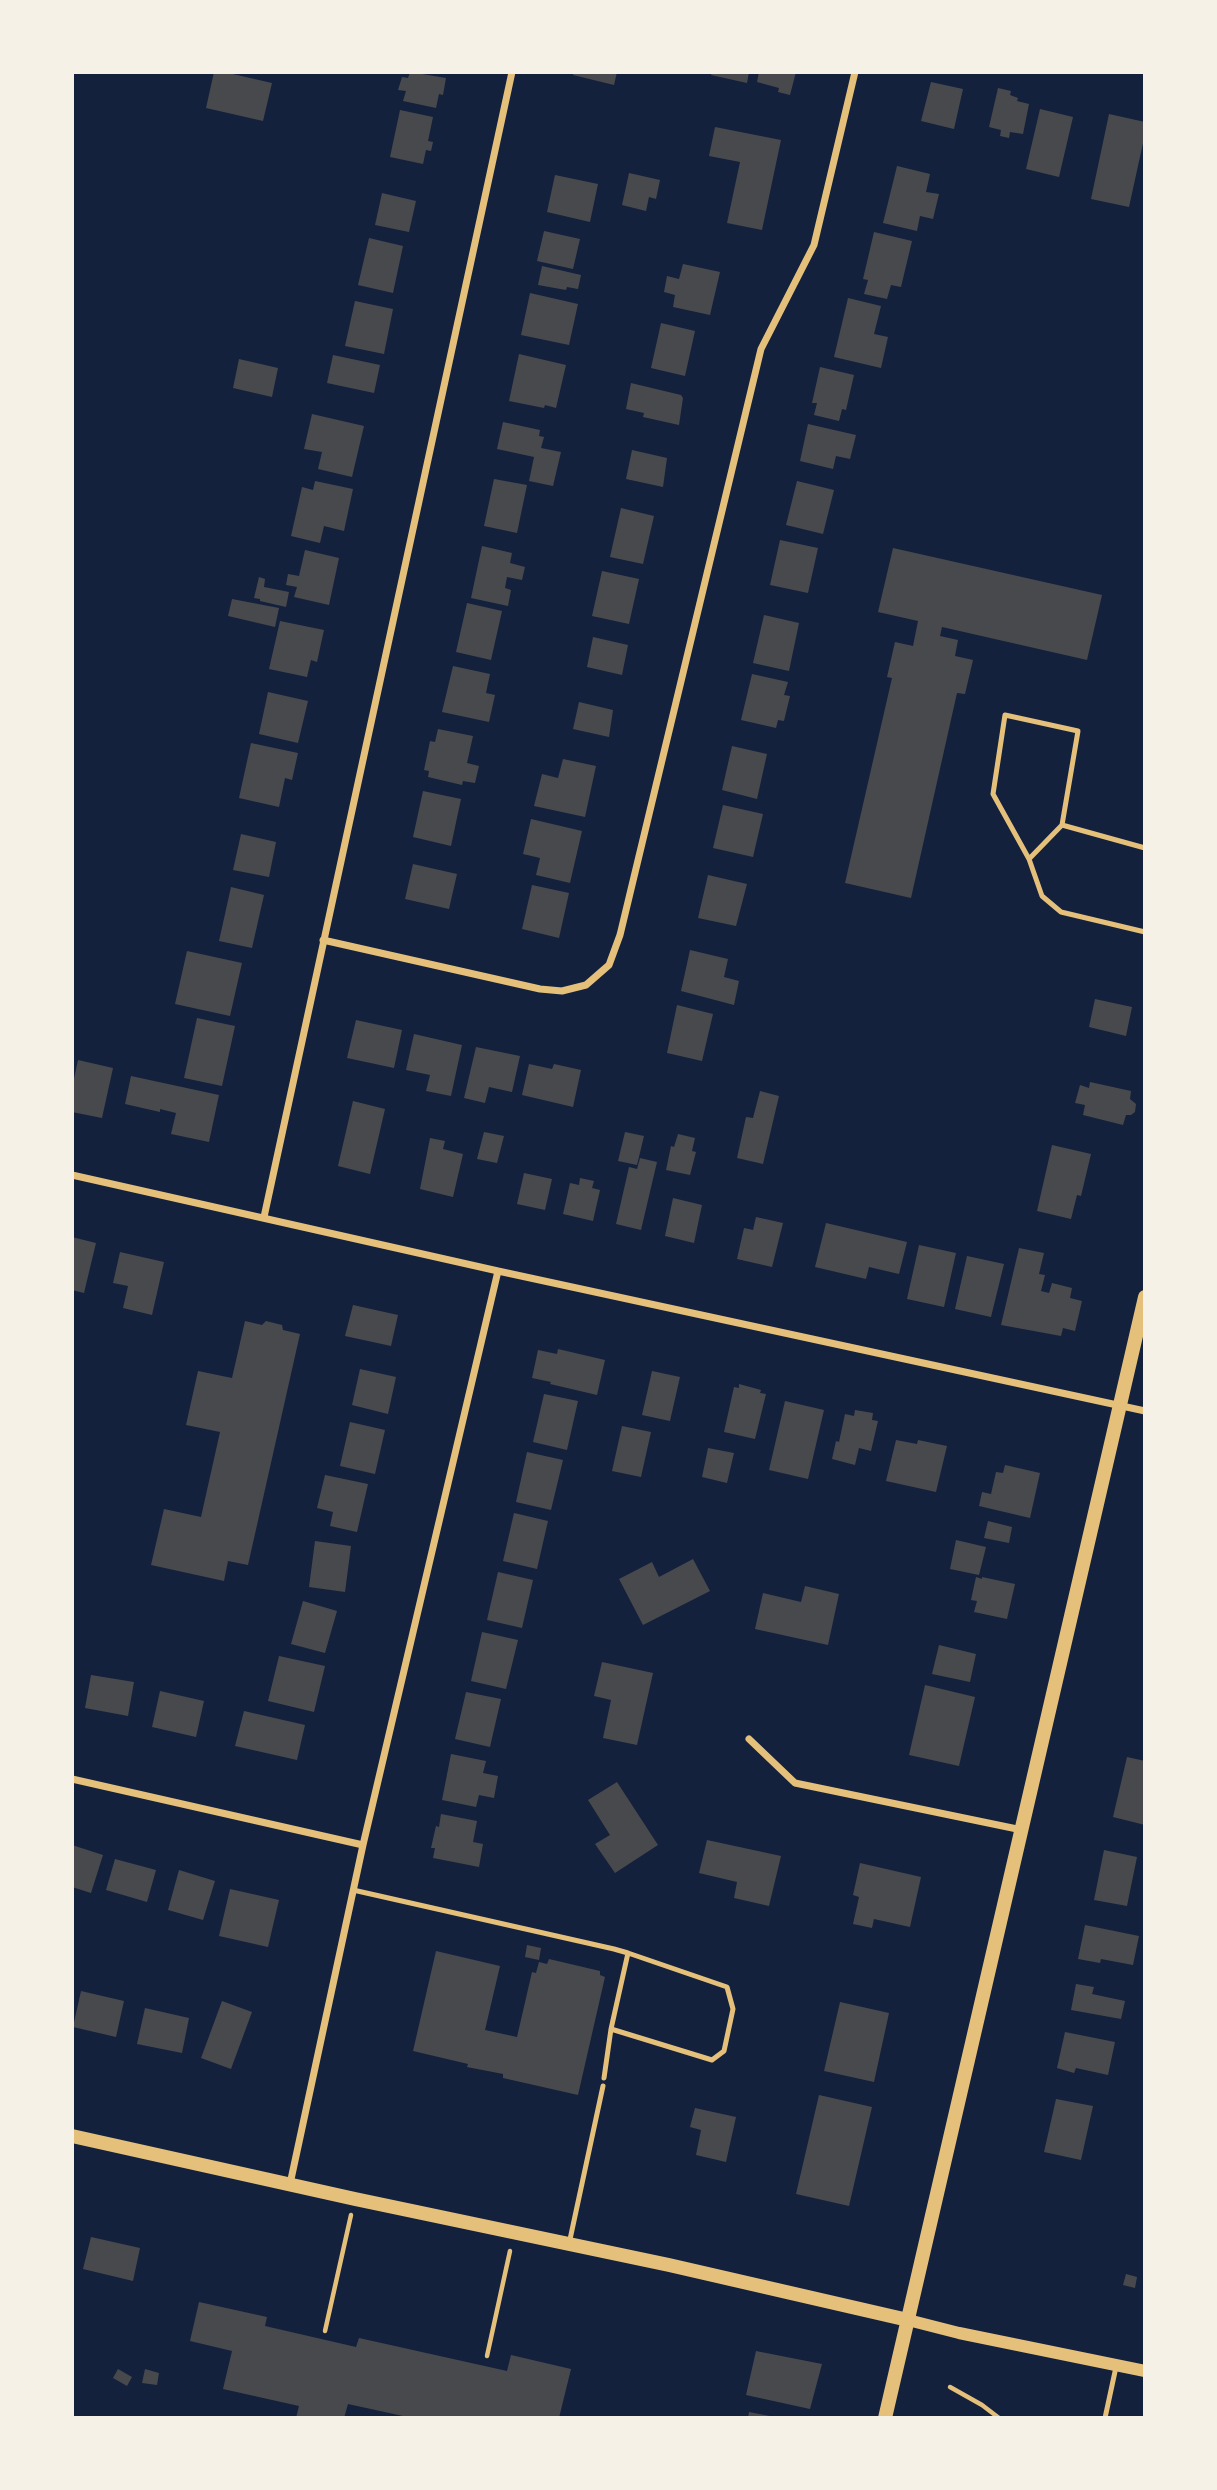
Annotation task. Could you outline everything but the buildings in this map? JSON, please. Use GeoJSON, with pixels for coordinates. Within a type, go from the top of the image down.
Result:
{"type":"FeatureCollection","features":[{"type":"Feature","properties":{"kind":"main road"},"geometry":{"type":"LineString","coordinates":[[886,2418],[1145,1297]]}},
{"type":"Feature","properties":{"kind":"main road"},"geometry":{"type":"LineString","coordinates":[[72,2136],[857,2306],[908,2320]]}},
{"type":"Feature","properties":{"kind":"street"},"geometry":{"type":"LineString","coordinates":[[264,1217],[512,72]]}},
{"type":"Feature","properties":{"kind":"street"},"geometry":{"type":"LineString","coordinates":[[323,940],[540,989],[562,991],[586,985],[609,965],[620,935],[761,349],[814,245],[855,72]]}},
{"type":"Feature","properties":{"kind":"street"},"geometry":{"type":"LineString","coordinates":[[72,1175],[498,1271],[1145,1411]]}},
{"type":"Feature","properties":{"kind":"street"},"geometry":{"type":"LineString","coordinates":[[290,2185],[363,1845],[498,1271]]}},
{"type":"Feature","properties":{"kind":"street"},"geometry":{"type":"LineString","coordinates":[[749,1740],[795,1783],[1022,1830]]}},
{"type":"Feature","properties":{"kind":"street"},"geometry":{"type":"LineString","coordinates":[[72,1779],[363,1845]]}},
{"type":"Feature","properties":{"kind":"street"},"geometry":{"type":"LineString","coordinates":[[908,2320],[1145,2371]]}},
{"type":"Feature","properties":{"kind":"lane"},"geometry":{"type":"LineString","coordinates":[[1028,859],[1062,825],[1078,731],[1005,715],[993,794],[1028,859],[1042,896],[1061,912],[1145,932]]}},
{"type":"Feature","properties":{"kind":"lane"},"geometry":{"type":"LineString","coordinates":[[1062,825],[1145,848]]}},
{"type":"Feature","properties":{"kind":"lane"},"geometry":{"type":"LineString","coordinates":[[353,1890],[628,1953],[726,1987],[733,2009],[724,2051],[712,2060],[611,2029]]}},
{"type":"Feature","properties":{"kind":"lane"},"geometry":{"type":"LineString","coordinates":[[604,2078],[611,2029],[628,1953]]}},
{"type":"Feature","properties":{"kind":"lane"},"geometry":{"type":"LineString","coordinates":[[569,2244],[603,2086]]}},
{"type":"Feature","properties":{"kind":"lane"},"geometry":{"type":"LineString","coordinates":[[1105,2418],[1116,2364]]}},
{"type":"Feature","properties":{"kind":"path"},"geometry":{"type":"LineString","coordinates":[[325,2331],[355,2199]]}},
{"type":"Feature","properties":{"kind":"path"},"geometry":{"type":"LineString","coordinates":[[487,2356],[514,2232]]}},
{"type":"Feature","properties":{"kind":"path"},"geometry":{"type":"LineString","coordinates":[[950,2387],[999,2418]]}}]}
